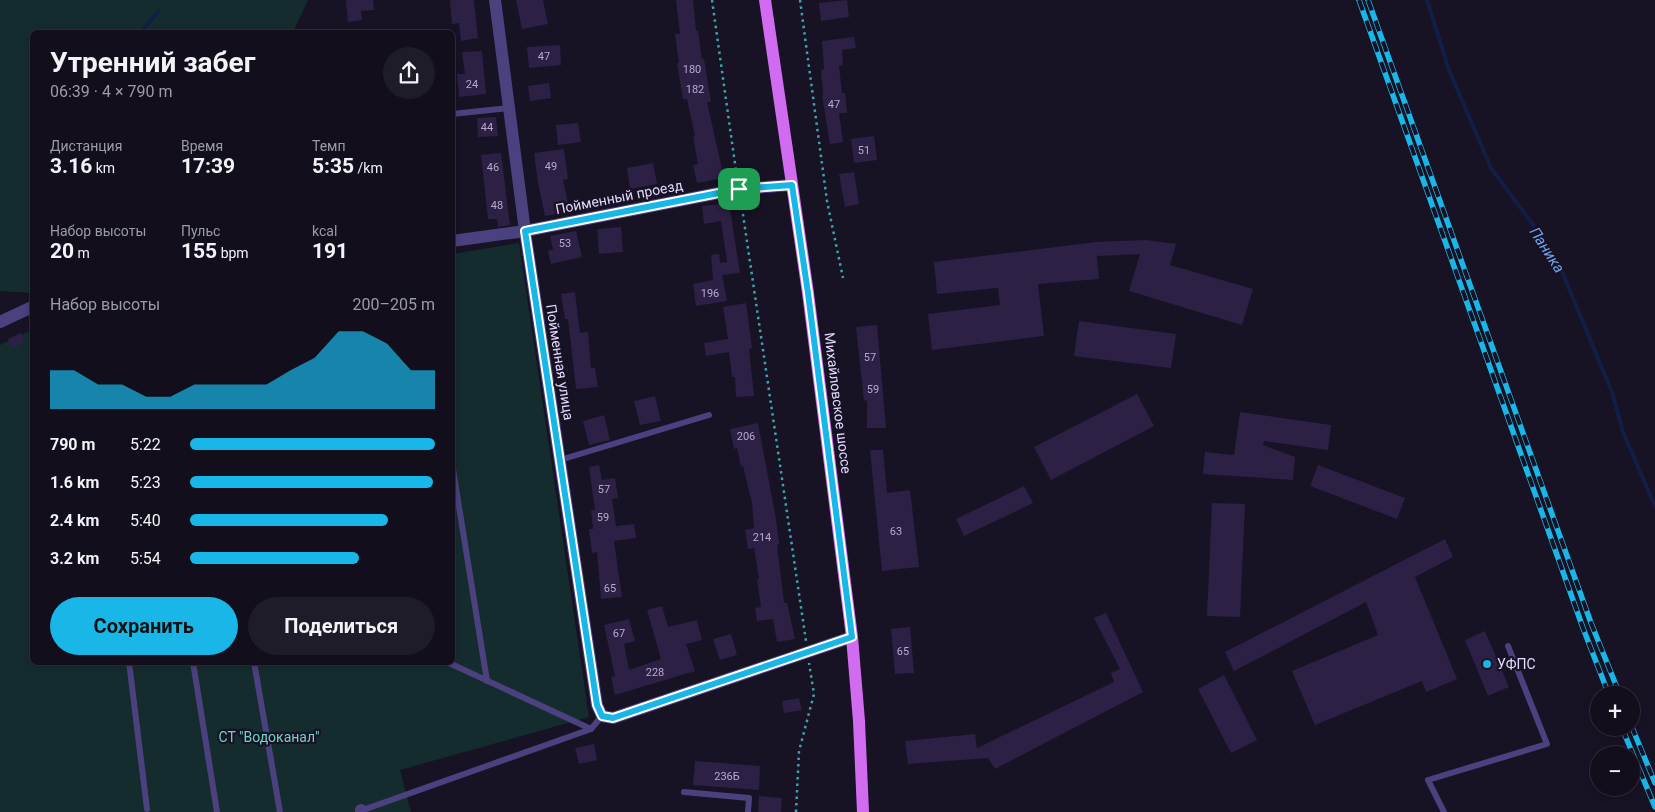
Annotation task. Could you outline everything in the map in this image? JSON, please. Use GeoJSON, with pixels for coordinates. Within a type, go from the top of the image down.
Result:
{"type":"FeatureCollection","features":[{"type":"Feature","properties":{"kind":"main road","name":"Михайловское шоссе"},"geometry":{"type":"LineString","coordinates":[[764,0],[808,293],[852,637],[859,722],[863,812]]}},
{"type":"Feature","properties":{"kind":"street","name":"Пойменная улица"},"geometry":{"type":"LineString","coordinates":[[495,0],[525,231],[597,705],[608,717]]}},
{"type":"Feature","properties":{"kind":"street","name":"Пойменный проезд"},"geometry":{"type":"LineString","coordinates":[[455,241],[525,231],[739,189],[792,185]]}},
{"type":"Feature","properties":{"kind":"street"},"geometry":{"type":"LineString","coordinates":[[0,322],[30,307]]}},
{"type":"Feature","properties":{"kind":"street"},"geometry":{"type":"LineString","coordinates":[[608,717],[852,637]]}},
{"type":"Feature","properties":{"kind":"lane"},"geometry":{"type":"LineString","coordinates":[[455,114],[510,108]]}},
{"type":"Feature","properties":{"kind":"lane"},"geometry":{"type":"LineString","coordinates":[[560,460],[710,415]]}},
{"type":"Feature","properties":{"kind":"lane"},"geometry":{"type":"LineString","coordinates":[[455,483],[487,681]]}},
{"type":"Feature","properties":{"kind":"lane"},"geometry":{"type":"LineString","coordinates":[[1444,812],[1428,780],[1547,744],[1508,646]]}},
{"type":"Feature","properties":{"kind":"lane"},"geometry":{"type":"LineString","coordinates":[[129,665],[147,809]]}},
{"type":"Feature","properties":{"kind":"lane"},"geometry":{"type":"LineString","coordinates":[[193,665],[217,812]]}},
{"type":"Feature","properties":{"kind":"lane"},"geometry":{"type":"LineString","coordinates":[[255,665],[280,812]]}},
{"type":"Feature","properties":{"kind":"lane"},"geometry":{"type":"LineString","coordinates":[[453,665],[591,729]]}},
{"type":"Feature","properties":{"kind":"lane"},"geometry":{"type":"LineString","coordinates":[[360,811],[591,729],[608,717]]}},
{"type":"Feature","properties":{"kind":"lane"},"geometry":{"type":"LineString","coordinates":[[684,792],[749,798],[748,812]]}},
{"type":"Feature","properties":{"kind":"path"},"geometry":{"type":"LineString","coordinates":[[712,0],[814,694],[798,751],[796,812]]}},
{"type":"Feature","properties":{"kind":"path"},"geometry":{"type":"LineString","coordinates":[[800,0],[827,201],[843,278]]}},
{"type":"Feature","properties":{"kind":"green space"},"geometry":{"type":"Polygon","coordinates":[[[0,0],[308,0],[294,30],[30,30],[30,293],[0,291],[0,0]]]}},
{"type":"Feature","properties":{"kind":"green space","name":"СТ \"Водоканал\""},"geometry":{"type":"Polygon","coordinates":[[[519,243],[589,717],[400,770],[411,812],[0,812],[0,345],[30,331],[30,665],[455,665],[455,254],[519,243]]]}},
{"type":"Feature","properties":{"kind":"building"},"geometry":{"type":"Polygon","coordinates":[[[346,0],[373,0],[374,10],[361,11],[362,20],[348,22],[346,0]]]}},
{"type":"Feature","properties":{"kind":"building"},"geometry":{"type":"Polygon","coordinates":[[[450,0],[474,0],[478,38],[461,41],[459,23],[452,24],[450,0]]]}},
{"type":"Feature","properties":{"kind":"building"},"geometry":{"type":"Polygon","coordinates":[[[516,0],[543,0],[548,24],[522,29],[516,0]]]}},
{"type":"Feature","properties":{"kind":"building"},"geometry":{"type":"Polygon","coordinates":[[[676,0],[693,0],[696,31],[698,31],[702,59],[704,59],[711,102],[707,102],[724,178],[697,183],[693,165],[698,164],[693,137],[695,136],[687,99],[683,99],[677,63],[679,63],[675,34],[680,34],[676,0]]]}},
{"type":"Feature","properties":{"kind":"building"},"geometry":{"type":"Polygon","coordinates":[[[847,0],[849,17],[821,21],[819,3],[847,0]]]}},
{"type":"Feature","properties":{"kind":"building"},"geometry":{"type":"Polygon","coordinates":[[[854,37],[856,48],[842,50],[843,65],[839,66],[842,93],[845,93],[847,113],[839,113],[843,142],[830,144],[822,95],[821,70],[824,69],[822,41],[854,37]]]}},
{"type":"Feature","properties":{"kind":"building"},"geometry":{"type":"Polygon","coordinates":[[[560,45],[561,65],[529,68],[527,47],[560,45]]]}},
{"type":"Feature","properties":{"kind":"building"},"geometry":{"type":"Polygon","coordinates":[[[482,51],[486,94],[459,97],[457,74],[465,74],[462,52],[482,51]]]}},
{"type":"Feature","properties":{"kind":"building"},"geometry":{"type":"Polygon","coordinates":[[[549,83],[551,98],[530,101],[528,86],[549,83]]]}},
{"type":"Feature","properties":{"kind":"building"},"geometry":{"type":"Polygon","coordinates":[[[496,117],[498,136],[478,137],[477,118],[496,117]]]}},
{"type":"Feature","properties":{"kind":"building"},"geometry":{"type":"Polygon","coordinates":[[[578,123],[581,142],[558,145],[556,125],[578,123]]]}},
{"type":"Feature","properties":{"kind":"building"},"geometry":{"type":"Polygon","coordinates":[[[874,136],[877,160],[854,163],[851,139],[874,136]]]}},
{"type":"Feature","properties":{"kind":"building"},"geometry":{"type":"Polygon","coordinates":[[[564,149],[568,179],[563,180],[570,212],[545,216],[534,153],[564,149]]]}},
{"type":"Feature","properties":{"kind":"building"},"geometry":{"type":"Polygon","coordinates":[[[501,153],[510,225],[498,227],[497,219],[488,219],[481,155],[501,153]]]}},
{"type":"Feature","properties":{"kind":"building"},"geometry":{"type":"Polygon","coordinates":[[[653,163],[657,184],[630,189],[627,168],[653,163]]]}},
{"type":"Feature","properties":{"kind":"building"},"geometry":{"type":"Polygon","coordinates":[[[854,172],[859,204],[845,207],[839,174],[854,172]]]}},
{"type":"Feature","properties":{"kind":"building"},"geometry":{"type":"Polygon","coordinates":[[[729,203],[740,273],[722,275],[727,301],[696,306],[693,284],[713,280],[711,255],[719,254],[720,263],[727,262],[721,221],[704,224],[702,206],[729,203]]]}},
{"type":"Feature","properties":{"kind":"building"},"geometry":{"type":"Polygon","coordinates":[[[621,227],[623,252],[599,254],[597,229],[621,227]]]}},
{"type":"Feature","properties":{"kind":"building"},"geometry":{"type":"Polygon","coordinates":[[[576,231],[582,257],[551,264],[548,251],[553,249],[550,236],[576,231]]]}},
{"type":"Feature","properties":{"kind":"building"},"geometry":{"type":"Polygon","coordinates":[[[1146,240],[1176,244],[1170,265],[1253,289],[1242,325],[1129,291],[1140,254],[1097,256],[1099,279],[1038,284],[1044,336],[932,350],[928,314],[1000,305],[998,288],[937,294],[934,262],[1096,242],[1146,240]]]}},
{"type":"Feature","properties":{"kind":"building"},"geometry":{"type":"Polygon","coordinates":[[[575,292],[580,333],[588,332],[591,368],[595,368],[598,387],[576,389],[568,319],[565,319],[561,294],[575,292]]]}},
{"type":"Feature","properties":{"kind":"building"},"geometry":{"type":"Polygon","coordinates":[[[746,303],[752,348],[749,349],[754,396],[736,397],[735,377],[732,377],[729,352],[706,356],[704,343],[728,339],[723,307],[746,303]]]}},
{"type":"Feature","properties":{"kind":"building"},"geometry":{"type":"Polygon","coordinates":[[[1079,321],[1176,334],[1171,368],[1074,356],[1079,321]]]}},
{"type":"Feature","properties":{"kind":"building"},"geometry":{"type":"Polygon","coordinates":[[[877,325],[886,428],[867,428],[867,400],[864,401],[856,327],[877,325]]]}},
{"type":"Feature","properties":{"kind":"building"},"geometry":{"type":"Polygon","coordinates":[[[21,333],[25,342],[12,348],[8,339],[21,333]]]}},
{"type":"Feature","properties":{"kind":"building"},"geometry":{"type":"Polygon","coordinates":[[[1137,394],[1154,426],[1051,480],[1034,447],[1137,394]]]}},
{"type":"Feature","properties":{"kind":"building"},"geometry":{"type":"Polygon","coordinates":[[[655,396],[661,421],[640,425],[634,401],[655,396]]]}},
{"type":"Feature","properties":{"kind":"building"},"geometry":{"type":"Polygon","coordinates":[[[1240,412],[1331,425],[1328,450],[1264,441],[1263,445],[1295,457],[1293,480],[1203,474],[1205,452],[1234,455],[1240,412]]]}},
{"type":"Feature","properties":{"kind":"building"},"geometry":{"type":"Polygon","coordinates":[[[604,415],[610,440],[589,445],[583,421],[604,415]]]}},
{"type":"Feature","properties":{"kind":"building"},"geometry":{"type":"Polygon","coordinates":[[[758,423],[776,519],[784,603],[787,603],[795,639],[777,642],[773,619],[757,621],[755,608],[761,607],[757,579],[759,579],[754,548],[748,549],[745,530],[754,528],[752,503],[743,466],[741,467],[737,448],[734,449],[730,429],[758,423]]]}},
{"type":"Feature","properties":{"kind":"building"},"geometry":{"type":"Polygon","coordinates":[[[870,450],[883,450],[887,493],[910,490],[919,567],[882,571],[870,450]]]}},
{"type":"Feature","properties":{"kind":"building"},"geometry":{"type":"Polygon","coordinates":[[[599,465],[602,480],[615,478],[618,498],[612,499],[616,526],[634,524],[636,538],[614,541],[622,597],[601,599],[597,552],[592,553],[589,529],[593,529],[591,510],[595,510],[589,467],[599,465]]]}},
{"type":"Feature","properties":{"kind":"building"},"geometry":{"type":"Polygon","coordinates":[[[1318,465],[1405,498],[1397,519],[1310,486],[1318,465]]]}},
{"type":"Feature","properties":{"kind":"building"},"geometry":{"type":"Polygon","coordinates":[[[1024,486],[1033,503],[964,536],[956,519],[1024,486]]]}},
{"type":"Feature","properties":{"kind":"building"},"geometry":{"type":"Polygon","coordinates":[[[1212,503],[1245,504],[1240,617],[1207,616],[1212,503]]]}},
{"type":"Feature","properties":{"kind":"building"},"geometry":{"type":"Polygon","coordinates":[[[1445,539],[1453,557],[1415,577],[1457,679],[1426,692],[1422,681],[1315,725],[1292,671],[1378,635],[1366,602],[1234,671],[1225,652],[1445,539]]]}},
{"type":"Feature","properties":{"kind":"building"},"geometry":{"type":"Polygon","coordinates":[[[662,606],[668,627],[697,620],[702,640],[686,644],[695,671],[615,695],[611,677],[615,676],[604,625],[629,619],[635,641],[624,644],[629,670],[661,659],[647,610],[662,606]]]}},
{"type":"Feature","properties":{"kind":"building"},"geometry":{"type":"Polygon","coordinates":[[[1106,613],[1143,692],[995,769],[988,758],[908,764],[905,741],[975,734],[977,748],[1114,682],[1111,673],[1120,669],[1094,618],[1106,613]]]}},
{"type":"Feature","properties":{"kind":"building"},"geometry":{"type":"Polygon","coordinates":[[[910,627],[914,673],[895,674],[891,629],[910,627]]]}},
{"type":"Feature","properties":{"kind":"building","name":"УФПС"},"geometry":{"type":"Polygon","coordinates":[[[1485,631],[1509,687],[1488,696],[1465,640],[1485,631]]]}},
{"type":"Feature","properties":{"kind":"building"},"geometry":{"type":"Polygon","coordinates":[[[731,634],[737,655],[720,660],[713,639],[731,634]]]}},
{"type":"Feature","properties":{"kind":"building"},"geometry":{"type":"Polygon","coordinates":[[[1224,675],[1257,740],[1231,753],[1198,689],[1224,675]]]}},
{"type":"Feature","properties":{"kind":"building"},"geometry":{"type":"Polygon","coordinates":[[[799,698],[802,710],[784,713],[782,701],[799,698]]]}},
{"type":"Feature","properties":{"kind":"building"},"geometry":{"type":"Polygon","coordinates":[[[594,744],[597,760],[579,764],[575,748],[594,744]]]}},
{"type":"Feature","properties":{"kind":"building"},"geometry":{"type":"Polygon","coordinates":[[[695,761],[760,766],[759,790],[693,785],[695,761]]]}},
{"type":"Feature","properties":{"kind":"building"},"geometry":{"type":"Polygon","coordinates":[[[759,796],[782,798],[781,812],[758,812],[759,796]]]}},
{"type":"Feature","properties":{"kind":"waterway","name":"Паника"},"geometry":{"type":"LineString","coordinates":[[1427,0],[1449,70],[1491,168],[1534,226],[1560,267],[1612,392],[1623,432],[1655,506]]}},
{"type":"Feature","properties":{"kind":"waterway"},"geometry":{"type":"LineString","coordinates":[[143,30],[159,11]]}},
{"type":"Feature","properties":{"kind":"railway"},"geometry":{"type":"LineString","coordinates":[[1359,0],[1583,628],[1606,686]]}},
{"type":"Feature","properties":{"kind":"railway"},"geometry":{"type":"LineString","coordinates":[[1368,0],[1591,623],[1616,686]]}},
{"type":"Feature","properties":{"kind":"railway"},"geometry":{"type":"LineString","coordinates":[[1625,736],[1655,807]]}},
{"type":"Feature","properties":{"kind":"railway"},"geometry":{"type":"LineString","coordinates":[[1636,736],[1655,783]]}},
{"type":"Feature","properties":{"kind":"place","name":"УФПС"},"geometry":{"type":"Point","coordinates":[1487,664]}},
{"type":"Feature","properties":{"kind":"route"},"geometry":{"type":"LineString","coordinates":[[792,185],[829,450],[852,637],[613,718],[602,716],[597,705],[525,231],[739,189],[792,185]]}}]}
